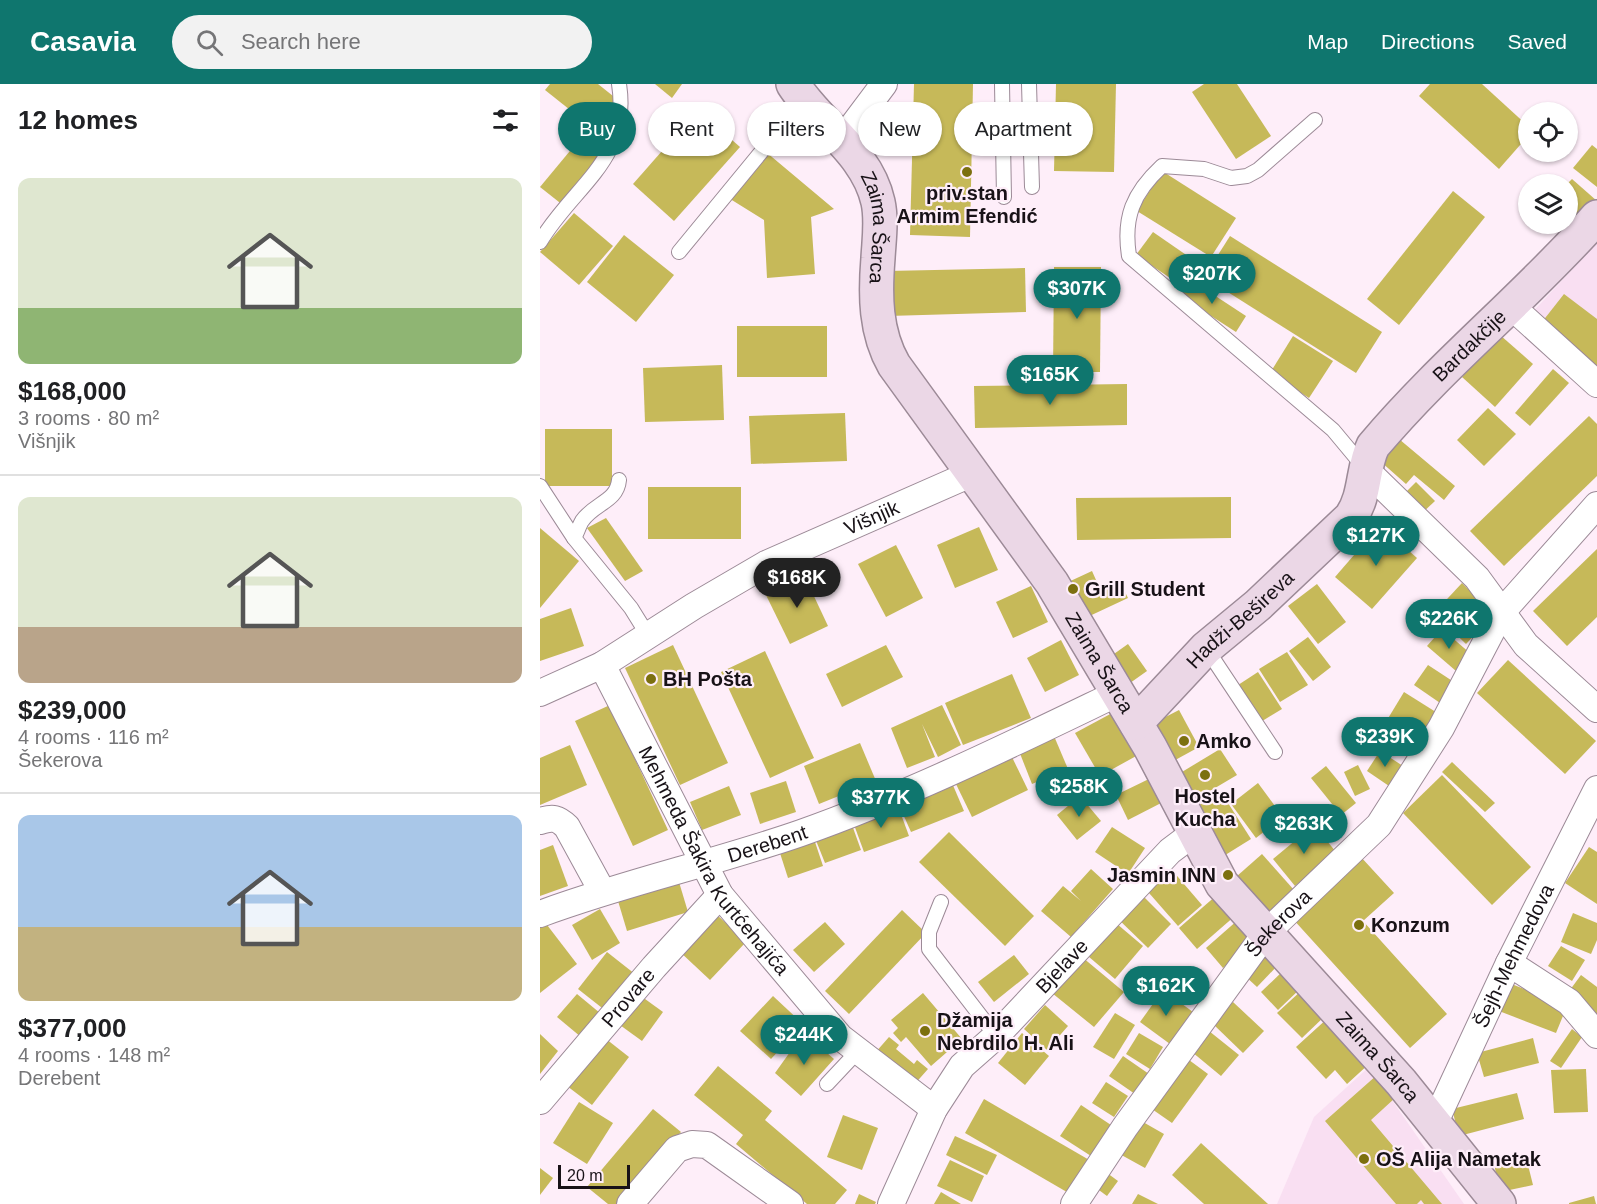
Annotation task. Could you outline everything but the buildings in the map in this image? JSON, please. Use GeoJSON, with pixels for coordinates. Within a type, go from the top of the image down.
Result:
{"type":"FeatureCollection","features":[{"type":"Feature","properties":{"kind":"street"},"geometry":{"type":"LineString","coordinates":[[846,135],[884,84]]}},
{"type":"Feature","properties":{"kind":"street","name":"Zaima Šarca"},"geometry":{"type":"LineString","coordinates":[[846,145],[869,175],[879,203],[877,314],[885,349],[1052,583],[1136,723],[1222,884],[1356,1029],[1435,1122],[1499,1204]]}},
{"type":"Feature","properties":{"kind":"street","name":"Bardakčije"},"geometry":{"type":"LineString","coordinates":[[1364,478],[1373,446],[1405,409],[1511,306],[1597,217]]}},
{"type":"Feature","properties":{"kind":"street"},"geometry":{"type":"LineString","coordinates":[[1511,306],[1597,384]]}},
{"type":"Feature","properties":{"kind":"street","name":"Višnjik"},"geometry":{"type":"LineString","coordinates":[[540,693],[602,665],[649,637],[693,606],[766,564],[973,473]]}},
{"type":"Feature","properties":{"kind":"street"},"geometry":{"type":"LineString","coordinates":[[1364,478],[1477,578],[1491,593],[1501,613],[1514,631],[1545,664],[1597,710]]}},
{"type":"Feature","properties":{"kind":"street","name":"Hadži-Bešireva"},"geometry":{"type":"LineString","coordinates":[[1136,723],[1206,648],[1335,534],[1358,507],[1364,478]]}},
{"type":"Feature","properties":{"kind":"street","name":"Šekerova"},"geometry":{"type":"LineString","coordinates":[[1074,1204],[1125,1127],[1266,933],[1379,825],[1441,728],[1501,613],[1597,505]]}},
{"type":"Feature","properties":{"kind":"street","name":"Mehmeda Šakira Kurtćehajića"},"geometry":{"type":"LineString","coordinates":[[602,665],[720,895],[840,1037],[934,1108]]}},
{"type":"Feature","properties":{"kind":"street","name":"Derebent"},"geometry":{"type":"LineString","coordinates":[[540,914],[602,891],[800,834],[934,782],[1118,693]]}},
{"type":"Feature","properties":{"kind":"street","name":"Šejh-Mehmedova"},"geometry":{"type":"LineString","coordinates":[[1435,1122],[1509,963],[1597,789]]}},
{"type":"Feature","properties":{"kind":"street"},"geometry":{"type":"LineString","coordinates":[[540,821],[551,817],[560,820],[567,827],[602,891]]}},
{"type":"Feature","properties":{"kind":"street","name":"Bjelave"},"geometry":{"type":"LineString","coordinates":[[892,1204],[934,1108],[962,1066],[996,1036],[1170,851],[1194,833]]}},
{"type":"Feature","properties":{"kind":"street","name":"Provare"},"geometry":{"type":"LineString","coordinates":[[540,1101],[654,967],[720,895]]}},
{"type":"Feature","properties":{"kind":"street"},"geometry":{"type":"LineString","coordinates":[[1509,963],[1569,1002],[1597,1035]]}},
{"type":"Feature","properties":{"kind":"street"},"geometry":{"type":"LineString","coordinates":[[630,1204],[677,1149],[692,1144],[707,1145],[790,1204]]}},
{"type":"Feature","properties":{"kind":"lane"},"geometry":{"type":"LineString","coordinates":[[540,242],[549,226],[605,162],[623,109],[619,84]]}},
{"type":"Feature","properties":{"kind":"lane"},"geometry":{"type":"LineString","coordinates":[[1002,84],[1004,197]]}},
{"type":"Feature","properties":{"kind":"lane"},"geometry":{"type":"LineString","coordinates":[[1029,84],[1032,187]]}},
{"type":"Feature","properties":{"kind":"lane"},"geometry":{"type":"LineString","coordinates":[[679,252],[798,92]]}},
{"type":"Feature","properties":{"kind":"lane"},"geometry":{"type":"LineString","coordinates":[[1316,120],[1258,170],[1247,176],[1231,178],[1204,169],[1162,166],[1136,196],[1125,232],[1129,256],[1333,430],[1364,478]]}},
{"type":"Feature","properties":{"kind":"lane"},"geometry":{"type":"LineString","coordinates":[[574,538],[583,520],[596,507],[613,497],[618,490],[619,480]]}},
{"type":"Feature","properties":{"kind":"lane"},"geometry":{"type":"LineString","coordinates":[[540,486],[574,538],[631,608],[649,637]]}},
{"type":"Feature","properties":{"kind":"lane"},"geometry":{"type":"LineString","coordinates":[[1206,648],[1275,752]]}},
{"type":"Feature","properties":{"kind":"lane"},"geometry":{"type":"LineString","coordinates":[[941,902],[929,932],[929,949],[935,961],[996,1036]]}},
{"type":"Feature","properties":{"kind":"lane"},"geometry":{"type":"LineString","coordinates":[[827,1084],[858,1051]]}},
{"type":"Feature","properties":{"kind":"shaded area"},"geometry":{"type":"Polygon","coordinates":[[[1597,243],[1597,375],[1527,318],[1597,243]]]}},
{"type":"Feature","properties":{"kind":"shaded area","name":"OŠ Alija Nametak"},"geometry":{"type":"Polygon","coordinates":[[[1369,1067],[1464,1204],[1277,1204],[1314,1117],[1369,1067]]]}},
{"type":"Feature","properties":{"kind":"place","name":"priv.stan Armim Efendić"},"geometry":{"type":"Point","coordinates":[967,172]}},
{"type":"Feature","properties":{"kind":"place","name":"Grill Student"},"geometry":{"type":"Point","coordinates":[1073,589]}},
{"type":"Feature","properties":{"kind":"place","name":"BH Pošta"},"geometry":{"type":"Point","coordinates":[651,679]}},
{"type":"Feature","properties":{"kind":"place","name":"Amko"},"geometry":{"type":"Point","coordinates":[1184,741]}},
{"type":"Feature","properties":{"kind":"place","name":"Hostel Kucha"},"geometry":{"type":"Point","coordinates":[1205,775]}},
{"type":"Feature","properties":{"kind":"place","name":"Jasmin INN"},"geometry":{"type":"Point","coordinates":[1228,875]}},
{"type":"Feature","properties":{"kind":"place","name":"Konzum"},"geometry":{"type":"Point","coordinates":[1359,925]}},
{"type":"Feature","properties":{"kind":"place","name":"Džamija Nebrdilo H. Ali"},"geometry":{"type":"Point","coordinates":[925,1031]}},
{"type":"Feature","properties":{"kind":"place","name":"OŠ Alija Nametak"},"geometry":{"type":"Point","coordinates":[1364,1159]}}]}
